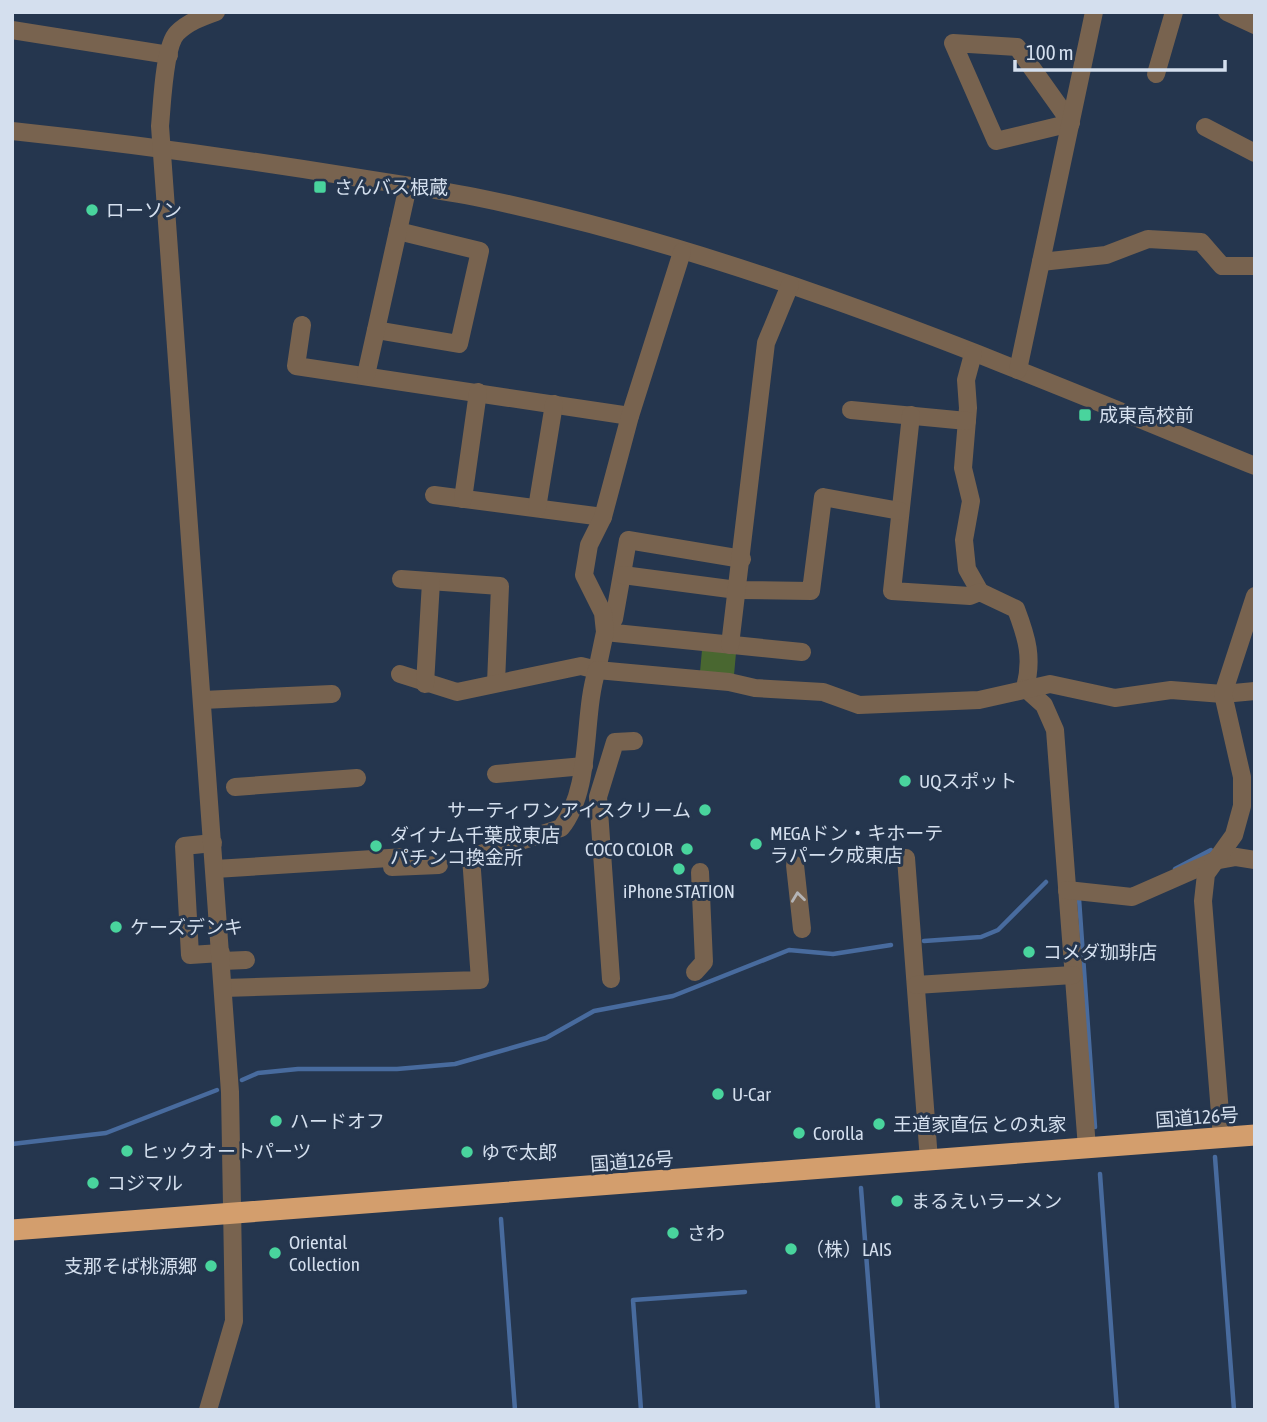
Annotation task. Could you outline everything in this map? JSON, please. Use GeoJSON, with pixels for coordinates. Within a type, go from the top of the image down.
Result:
{"type":"FeatureCollection","features":[{"type":"Feature","properties":{"kind":"highway","name":"国道126号"},"geometry":{"type":"LineString","coordinates":[[12,1230],[1255,1135]]}},
{"type":"Feature","properties":{"kind":"street"},"geometry":{"type":"LineString","coordinates":[[208,1410],[234,1321],[230,1092],[160,126],[169,55],[175,34],[198,18],[216,12]]}},
{"type":"Feature","properties":{"kind":"street"},"geometry":{"type":"LineString","coordinates":[[1018,370],[1094,12]]}},
{"type":"Feature","properties":{"kind":"street"},"geometry":{"type":"LineString","coordinates":[[1156,74],[1174,12]]}},
{"type":"Feature","properties":{"kind":"street"},"geometry":{"type":"LineString","coordinates":[[1227,12],[1255,25]]}},
{"type":"Feature","properties":{"kind":"street"},"geometry":{"type":"LineString","coordinates":[[12,30],[169,55]]}},
{"type":"Feature","properties":{"kind":"street"},"geometry":{"type":"LineString","coordinates":[[953,43],[1017,47],[1071,123],[996,141],[953,43]]}},
{"type":"Feature","properties":{"kind":"street"},"geometry":{"type":"LineString","coordinates":[[1205,127],[1255,153]]}},
{"type":"Feature","properties":{"kind":"street"},"geometry":{"type":"LineString","coordinates":[[12,131],[162,147],[476,197],[682,252],[790,285],[1018,370],[1255,466]]}},
{"type":"Feature","properties":{"kind":"street"},"geometry":{"type":"LineString","coordinates":[[366,375],[408,186]]}},
{"type":"Feature","properties":{"kind":"street"},"geometry":{"type":"LineString","coordinates":[[376,330],[459,344],[480,251],[398,231]]}},
{"type":"Feature","properties":{"kind":"street"},"geometry":{"type":"LineString","coordinates":[[1041,262],[1106,255],[1148,239],[1201,242],[1222,266],[1255,266]]}},
{"type":"Feature","properties":{"kind":"street"},"geometry":{"type":"LineString","coordinates":[[224,988],[480,980],[471,857],[561,828],[567,820],[584,766],[605,632],[603,613],[584,575],[589,545],[603,517],[630,416],[682,252]]}},
{"type":"Feature","properties":{"kind":"street"},"geometry":{"type":"LineString","coordinates":[[730,645],[766,343],[790,285]]}},
{"type":"Feature","properties":{"kind":"street"},"geometry":{"type":"LineString","coordinates":[[302,325],[296,366],[478,391],[630,416]]}},
{"type":"Feature","properties":{"kind":"street"},"geometry":{"type":"LineString","coordinates":[[973,354],[966,380],[967,421],[963,468],[971,500],[964,540],[967,569],[981,592],[1016,609],[1029,642],[1030,669],[1025,688]]}},
{"type":"Feature","properties":{"kind":"street"},"geometry":{"type":"LineString","coordinates":[[463,499],[478,391]]}},
{"type":"Feature","properties":{"kind":"street"},"geometry":{"type":"LineString","coordinates":[[537,508],[554,404]]}},
{"type":"Feature","properties":{"kind":"street"},"geometry":{"type":"LineString","coordinates":[[851,410],[967,421]]}},
{"type":"Feature","properties":{"kind":"street"},"geometry":{"type":"LineString","coordinates":[[911,415],[892,591],[970,596],[981,592]]}},
{"type":"Feature","properties":{"kind":"street"},"geometry":{"type":"LineString","coordinates":[[434,495],[603,517]]}},
{"type":"Feature","properties":{"kind":"street"},"geometry":{"type":"LineString","coordinates":[[623,575],[737,590],[811,590],[823,497],[900,511]]}},
{"type":"Feature","properties":{"kind":"street"},"geometry":{"type":"LineString","coordinates":[[605,632],[614,619],[628,540],[742,559]]}},
{"type":"Feature","properties":{"kind":"street"},"geometry":{"type":"LineString","coordinates":[[401,579],[500,586],[496,683]]}},
{"type":"Feature","properties":{"kind":"street"},"geometry":{"type":"LineString","coordinates":[[425,684],[431,582]]}},
{"type":"Feature","properties":{"kind":"street"},"geometry":{"type":"LineString","coordinates":[[1222,1138],[1203,901],[1206,874],[1234,835],[1242,806],[1242,778],[1223,694],[1255,596]]}},
{"type":"Feature","properties":{"kind":"street"},"geometry":{"type":"LineString","coordinates":[[605,632],[802,652]]}},
{"type":"Feature","properties":{"kind":"street"},"geometry":{"type":"LineString","coordinates":[[400,674],[457,692],[581,666],[597,670],[729,682],[755,688],[823,692],[859,705],[979,700],[1050,684],[1115,698],[1171,690],[1223,694],[1255,691]]}},
{"type":"Feature","properties":{"kind":"street"},"geometry":{"type":"LineString","coordinates":[[1025,688],[1044,705],[1055,730],[1087,1148]]}},
{"type":"Feature","properties":{"kind":"street"},"geometry":{"type":"LineString","coordinates":[[202,700],[332,694]]}},
{"type":"Feature","properties":{"kind":"street"},"geometry":{"type":"LineString","coordinates":[[611,979],[598,797],[615,742],[634,741]]}},
{"type":"Feature","properties":{"kind":"street"},"geometry":{"type":"LineString","coordinates":[[496,774],[584,766]]}},
{"type":"Feature","properties":{"kind":"street"},"geometry":{"type":"LineString","coordinates":[[235,787],[357,778]]}},
{"type":"Feature","properties":{"kind":"street"},"geometry":{"type":"LineString","coordinates":[[213,843],[184,846],[190,955],[246,960]]}},
{"type":"Feature","properties":{"kind":"street"},"geometry":{"type":"LineString","coordinates":[[1067,890],[1132,897],[1214,861],[1236,857],[1255,860]]}},
{"type":"Feature","properties":{"kind":"street"},"geometry":{"type":"LineString","coordinates":[[906,858],[929,1160]]}},
{"type":"Feature","properties":{"kind":"street"},"geometry":{"type":"LineString","coordinates":[[215,869],[399,862],[439,865]]}},
{"type":"Feature","properties":{"kind":"street"},"geometry":{"type":"LineString","coordinates":[[795,865],[802,929]]}},
{"type":"Feature","properties":{"kind":"street"},"geometry":{"type":"LineString","coordinates":[[695,972],[704,962],[699,872]]}},
{"type":"Feature","properties":{"kind":"street"},"geometry":{"type":"LineString","coordinates":[[916,985],[1073,975]]}},
{"type":"Feature","properties":{"kind":"green space"},"geometry":{"type":"Polygon","coordinates":[[[702,650],[736,653],[734,675],[700,672],[702,650]]]}},
{"type":"Feature","properties":{"kind":"waterway"},"geometry":{"type":"LineString","coordinates":[[1175,869],[1211,850]]}},
{"type":"Feature","properties":{"kind":"waterway"},"geometry":{"type":"LineString","coordinates":[[924,941],[981,937],[998,930],[1046,882]]}},
{"type":"Feature","properties":{"kind":"waterway"},"geometry":{"type":"LineString","coordinates":[[1079,899],[1095,1127]]}},
{"type":"Feature","properties":{"kind":"waterway"},"geometry":{"type":"LineString","coordinates":[[242,1080],[258,1073],[298,1069],[397,1069],[455,1064],[546,1038],[594,1011],[673,996],[789,950],[833,954],[891,945]]}},
{"type":"Feature","properties":{"kind":"waterway"},"geometry":{"type":"LineString","coordinates":[[12,1144],[106,1133],[217,1090]]}},
{"type":"Feature","properties":{"kind":"waterway"},"geometry":{"type":"LineString","coordinates":[[1215,1157],[1234,1410]]}},
{"type":"Feature","properties":{"kind":"waterway"},"geometry":{"type":"LineString","coordinates":[[1100,1174],[1117,1410]]}},
{"type":"Feature","properties":{"kind":"waterway"},"geometry":{"type":"LineString","coordinates":[[861,1188],[878,1410]]}},
{"type":"Feature","properties":{"kind":"waterway"},"geometry":{"type":"LineString","coordinates":[[501,1219],[515,1410]]}},
{"type":"Feature","properties":{"kind":"waterway"},"geometry":{"type":"LineString","coordinates":[[641,1410],[633,1300],[745,1292]]}},
{"type":"Feature","properties":{"kind":"place","name":"さんバス根蔵"},"geometry":{"type":"Point","coordinates":[320,187]}},
{"type":"Feature","properties":{"kind":"place","name":"ローソン"},"geometry":{"type":"Point","coordinates":[92,210]}},
{"type":"Feature","properties":{"kind":"place","name":"成東高校前"},"geometry":{"type":"Point","coordinates":[1085,415]}},
{"type":"Feature","properties":{"kind":"place","name":"UQスポット"},"geometry":{"type":"Point","coordinates":[905,781]}},
{"type":"Feature","properties":{"kind":"place","name":"サーティワンアイスクリーム"},"geometry":{"type":"Point","coordinates":[705,810]}},
{"type":"Feature","properties":{"kind":"place","name":"MEGAドン・キホーテ ラパーク成東店"},"geometry":{"type":"Point","coordinates":[756,844]}},
{"type":"Feature","properties":{"kind":"place","name":"ダイナム千葉成東店 パチンコ換金所"},"geometry":{"type":"Point","coordinates":[376,846]}},
{"type":"Feature","properties":{"kind":"place","name":"COCO COLOR"},"geometry":{"type":"Point","coordinates":[687,849]}},
{"type":"Feature","properties":{"kind":"place","name":"iPhone STATION"},"geometry":{"type":"Point","coordinates":[679,869]}},
{"type":"Feature","properties":{"kind":"place","name":"ケーズデンキ"},"geometry":{"type":"Point","coordinates":[116,927]}},
{"type":"Feature","properties":{"kind":"place","name":"コメダ珈琲店"},"geometry":{"type":"Point","coordinates":[1029,952]}},
{"type":"Feature","properties":{"kind":"place","name":"U-Car"},"geometry":{"type":"Point","coordinates":[718,1094]}},
{"type":"Feature","properties":{"kind":"place","name":"ハードオフ"},"geometry":{"type":"Point","coordinates":[276,1121]}},
{"type":"Feature","properties":{"kind":"place","name":"王道家直伝 との丸家"},"geometry":{"type":"Point","coordinates":[879,1124]}},
{"type":"Feature","properties":{"kind":"place","name":"Corolla"},"geometry":{"type":"Point","coordinates":[799,1133]}},
{"type":"Feature","properties":{"kind":"place","name":"ヒックオートパーツ"},"geometry":{"type":"Point","coordinates":[127,1151]}},
{"type":"Feature","properties":{"kind":"place","name":"ゆで太郎"},"geometry":{"type":"Point","coordinates":[467,1152]}},
{"type":"Feature","properties":{"kind":"place","name":"コジマル"},"geometry":{"type":"Point","coordinates":[93,1183]}},
{"type":"Feature","properties":{"kind":"place","name":"まるえいラーメン"},"geometry":{"type":"Point","coordinates":[897,1201]}},
{"type":"Feature","properties":{"kind":"place","name":"さわ"},"geometry":{"type":"Point","coordinates":[673,1233]}},
{"type":"Feature","properties":{"kind":"place","name":"（株）LAIS"},"geometry":{"type":"Point","coordinates":[791,1249]}},
{"type":"Feature","properties":{"kind":"place","name":"Oriental Collection"},"geometry":{"type":"Point","coordinates":[275,1253]}},
{"type":"Feature","properties":{"kind":"place","name":"支那そば桃源郷"},"geometry":{"type":"Point","coordinates":[211,1266]}}]}
